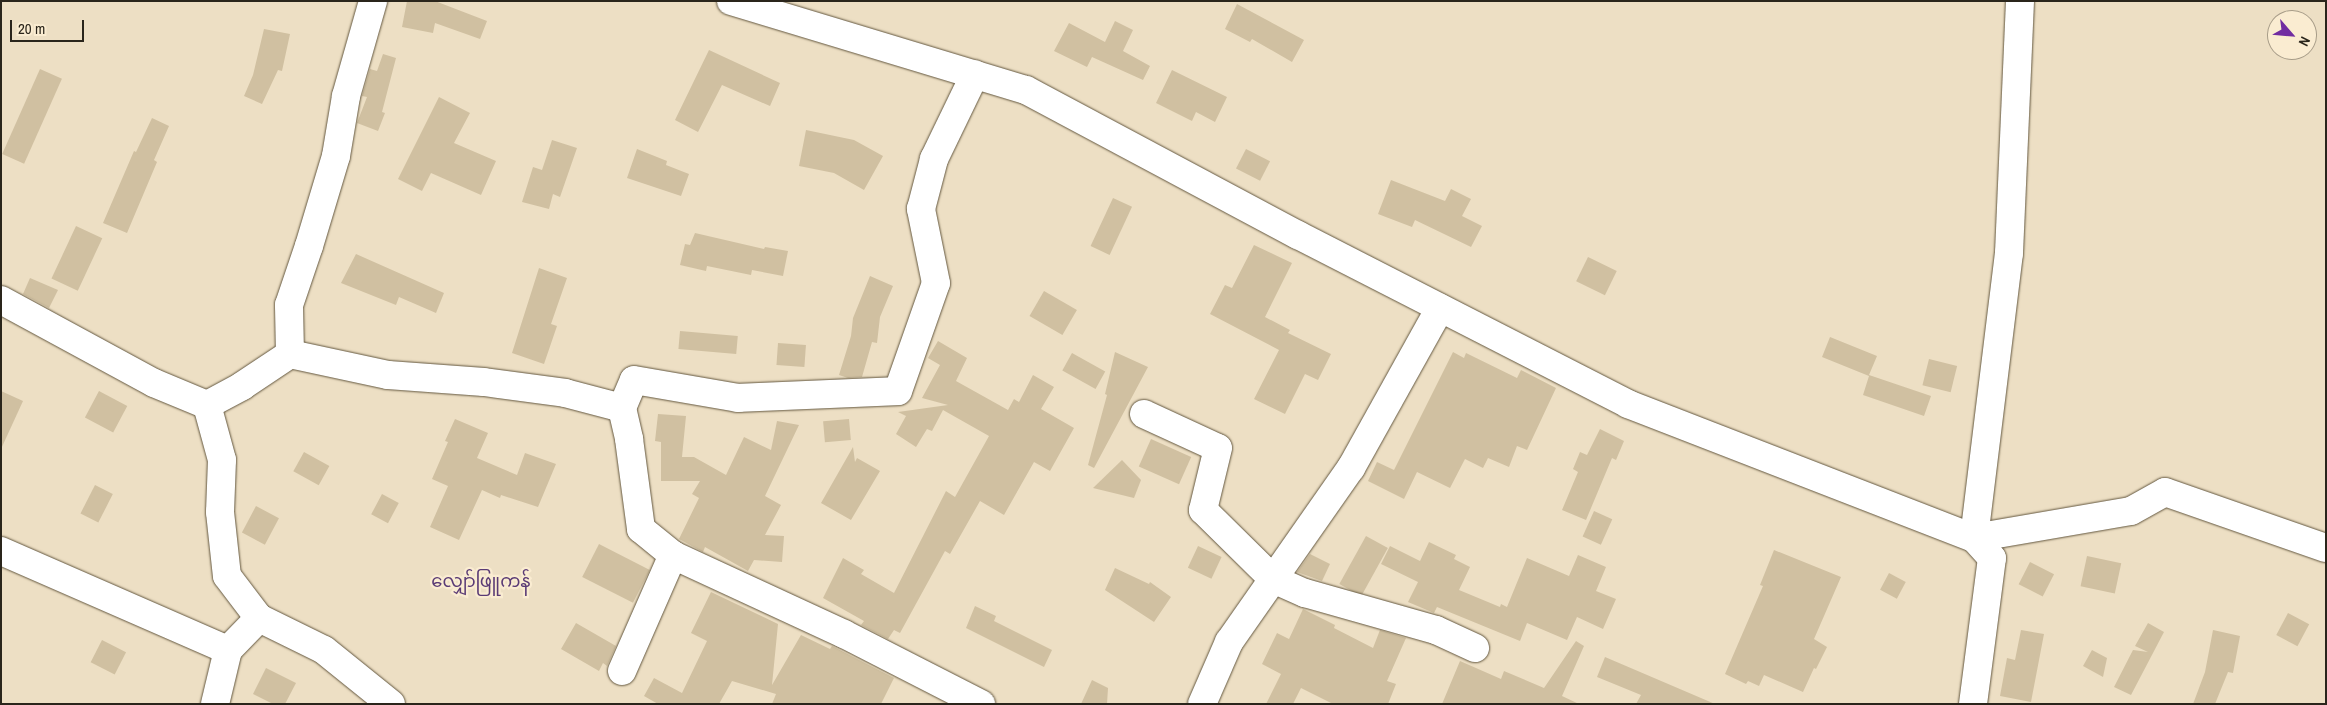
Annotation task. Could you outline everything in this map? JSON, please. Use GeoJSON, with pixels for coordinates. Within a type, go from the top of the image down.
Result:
{"type":"FeatureCollection","features":[{"type":"Feature","properties":{"kind":"street"},"geometry":{"type":"LineString","coordinates":[[290,354],[289,305],[336,156],[346,96],[373,1]]}},
{"type":"Feature","properties":{"kind":"street"},"geometry":{"type":"LineString","coordinates":[[1974,538],[2009,253],[2020,1]]}},
{"type":"Feature","properties":{"kind":"street"},"geometry":{"type":"LineString","coordinates":[[734,2],[1026,90],[1298,236],[1628,404],[1974,538],[1992,558],[1973,704]]}},
{"type":"Feature","properties":{"kind":"street"},"geometry":{"type":"LineString","coordinates":[[975,74],[934,159],[921,209],[936,283],[898,391],[738,398],[634,380],[622,408],[629,439],[641,529],[673,555],[844,634],[981,704]]}},
{"type":"Feature","properties":{"kind":"street"},"geometry":{"type":"LineString","coordinates":[[1,300],[154,383],[207,405]]}},
{"type":"Feature","properties":{"kind":"street"},"geometry":{"type":"LineString","coordinates":[[1202,704],[1230,642],[1351,468],[1440,308]]}},
{"type":"Feature","properties":{"kind":"street"},"geometry":{"type":"LineString","coordinates":[[207,405],[242,386],[290,354],[388,375],[484,382],[564,393],[622,408]]}},
{"type":"Feature","properties":{"kind":"street"},"geometry":{"type":"LineString","coordinates":[[207,405],[222,460],[220,512],[227,576],[259,618],[324,650],[392,704]]}},
{"type":"Feature","properties":{"kind":"street"},"geometry":{"type":"LineString","coordinates":[[1144,414],[1218,448],[1203,510],[1273,579],[1305,593],[1436,630],[1475,648]]}},
{"type":"Feature","properties":{"kind":"street"},"geometry":{"type":"LineString","coordinates":[[1974,538],[2131,511],[2165,492],[2326,548]]}},
{"type":"Feature","properties":{"kind":"street"},"geometry":{"type":"LineString","coordinates":[[1,550],[228,650]]}},
{"type":"Feature","properties":{"kind":"street"},"geometry":{"type":"LineString","coordinates":[[622,671],[673,555]]}},
{"type":"Feature","properties":{"kind":"street"},"geometry":{"type":"LineString","coordinates":[[214,704],[228,650],[259,618]]}},
{"type":"Feature","properties":{"kind":"building"},"geometry":{"type":"Polygon","coordinates":[[[407,1],[435,1],[487,21],[480,39],[435,23],[433,33],[402,27],[407,1]]]}},
{"type":"Feature","properties":{"kind":"building"},"geometry":{"type":"Polygon","coordinates":[[[1237,4],[1304,40],[1292,62],[1252,39],[1250,42],[1225,29],[1237,4]]]}},
{"type":"Feature","properties":{"kind":"building"},"geometry":{"type":"Polygon","coordinates":[[[1115,21],[1133,30],[1123,51],[1150,66],[1143,80],[1092,57],[1087,67],[1054,51],[1069,23],[1105,42],[1115,21]]]}},
{"type":"Feature","properties":{"kind":"building"},"geometry":{"type":"Polygon","coordinates":[[[264,29],[290,34],[282,71],[278,70],[262,104],[244,96],[253,75],[264,29]]]}},
{"type":"Feature","properties":{"kind":"building"},"geometry":{"type":"Polygon","coordinates":[[[709,50],[780,83],[770,106],[722,85],[698,132],[675,120],[709,50]]]}},
{"type":"Feature","properties":{"kind":"building"},"geometry":{"type":"Polygon","coordinates":[[[383,54],[396,58],[382,112],[385,113],[378,131],[357,123],[367,97],[362,96],[370,69],[377,71],[383,54]]]}},
{"type":"Feature","properties":{"kind":"building"},"geometry":{"type":"Polygon","coordinates":[[[40,69],[62,79],[24,164],[2,154],[40,69]]]}},
{"type":"Feature","properties":{"kind":"building"},"geometry":{"type":"Polygon","coordinates":[[[1172,70],[1227,97],[1215,122],[1196,112],[1192,121],[1156,103],[1172,70]]]}},
{"type":"Feature","properties":{"kind":"building"},"geometry":{"type":"Polygon","coordinates":[[[439,97],[470,113],[454,143],[496,161],[481,195],[431,173],[422,191],[398,179],[439,97]]]}},
{"type":"Feature","properties":{"kind":"building"},"geometry":{"type":"Polygon","coordinates":[[[152,118],[169,126],[154,160],[157,162],[127,233],[103,223],[134,151],[136,152],[152,118]]]}},
{"type":"Feature","properties":{"kind":"building"},"geometry":{"type":"Polygon","coordinates":[[[806,130],[854,140],[883,156],[864,190],[834,173],[799,166],[806,130]]]}},
{"type":"Feature","properties":{"kind":"building"},"geometry":{"type":"Polygon","coordinates":[[[552,140],[577,148],[560,197],[553,194],[549,209],[522,202],[533,167],[542,170],[552,140]]]}},
{"type":"Feature","properties":{"kind":"building"},"geometry":{"type":"Polygon","coordinates":[[[637,149],[667,161],[666,165],[689,174],[681,196],[627,178],[637,149]]]}},
{"type":"Feature","properties":{"kind":"building"},"geometry":{"type":"Polygon","coordinates":[[[1246,149],[1270,161],[1260,181],[1236,169],[1246,149]]]}},
{"type":"Feature","properties":{"kind":"building"},"geometry":{"type":"Polygon","coordinates":[[[1391,180],[1445,201],[1451,189],[1471,199],[1462,216],[1482,226],[1471,247],[1415,220],[1412,227],[1378,214],[1391,180]]]}},
{"type":"Feature","properties":{"kind":"building"},"geometry":{"type":"Polygon","coordinates":[[[1113,198],[1132,207],[1110,255],[1091,246],[1113,198]]]}},
{"type":"Feature","properties":{"kind":"building"},"geometry":{"type":"Polygon","coordinates":[[[76,226],[102,238],[78,291],[51,279],[76,226]]]}},
{"type":"Feature","properties":{"kind":"building"},"geometry":{"type":"Polygon","coordinates":[[[695,233],[764,249],[765,247],[788,251],[783,276],[752,270],[751,275],[707,266],[706,271],[680,265],[685,244],[690,245],[695,233]]]}},
{"type":"Feature","properties":{"kind":"building"},"geometry":{"type":"Polygon","coordinates":[[[1254,245],[1292,263],[1265,317],[1290,330],[1288,333],[1331,354],[1318,380],[1305,374],[1285,414],[1254,399],[1279,350],[1210,314],[1225,285],[1232,288],[1254,245]]]}},
{"type":"Feature","properties":{"kind":"building"},"geometry":{"type":"Polygon","coordinates":[[[356,254],[444,293],[436,313],[399,297],[396,305],[341,283],[356,254]]]}},
{"type":"Feature","properties":{"kind":"building"},"geometry":{"type":"Polygon","coordinates":[[[1588,257],[1617,271],[1605,295],[1576,281],[1588,257]]]}},
{"type":"Feature","properties":{"kind":"building"},"geometry":{"type":"Polygon","coordinates":[[[539,268],[567,278],[551,324],[557,326],[544,364],[512,353],[539,268]]]}},
{"type":"Feature","properties":{"kind":"building"},"geometry":{"type":"Polygon","coordinates":[[[870,276],[893,286],[880,317],[877,343],[872,342],[862,377],[848,378],[839,375],[851,336],[853,318],[870,276]]]}},
{"type":"Feature","properties":{"kind":"building"},"geometry":{"type":"Polygon","coordinates":[[[30,278],[58,290],[49,308],[23,294],[30,278]]]}},
{"type":"Feature","properties":{"kind":"building"},"geometry":{"type":"Polygon","coordinates":[[[1044,291],[1077,310],[1062,335],[1030,316],[1044,291]]]}},
{"type":"Feature","properties":{"kind":"building"},"geometry":{"type":"Polygon","coordinates":[[[680,331],[738,336],[736,354],[678,349],[680,331]]]}},
{"type":"Feature","properties":{"kind":"building"},"geometry":{"type":"Polygon","coordinates":[[[1830,337],[1877,356],[1869,375],[1931,396],[1924,416],[1863,395],[1869,376],[1822,357],[1830,337]]]}},
{"type":"Feature","properties":{"kind":"building"},"geometry":{"type":"Polygon","coordinates":[[[938,341],[967,358],[956,381],[1008,410],[1014,399],[1019,402],[1033,375],[1054,387],[1041,409],[1074,428],[1050,471],[1034,462],[1004,515],[980,501],[950,554],[945,551],[900,633],[894,630],[888,639],[861,625],[864,621],[823,598],[843,558],[864,570],[861,574],[894,593],[946,491],[955,497],[989,436],[943,410],[932,431],[927,429],[916,447],[896,434],[906,416],[898,412],[948,405],[922,398],[940,365],[928,358],[938,341]]]}},
{"type":"Feature","properties":{"kind":"building"},"geometry":{"type":"Polygon","coordinates":[[[778,343],[806,345],[804,367],[776,365],[778,343]]]}},
{"type":"Feature","properties":{"kind":"building"},"geometry":{"type":"Polygon","coordinates":[[[1115,352],[1148,367],[1094,468],[1088,465],[1107,395],[1105,394],[1115,352]]]}},
{"type":"Feature","properties":{"kind":"building"},"geometry":{"type":"Polygon","coordinates":[[[1453,352],[1464,358],[1466,353],[1517,378],[1521,370],[1556,388],[1527,450],[1517,446],[1509,467],[1488,458],[1483,468],[1465,459],[1450,488],[1417,472],[1404,499],[1368,481],[1377,462],[1394,470],[1453,352]]]}},
{"type":"Feature","properties":{"kind":"building"},"geometry":{"type":"Polygon","coordinates":[[[1072,353],[1105,371],[1096,389],[1062,370],[1072,353]]]}},
{"type":"Feature","properties":{"kind":"building"},"geometry":{"type":"Polygon","coordinates":[[[1929,359],[1957,366],[1951,392],[1922,385],[1929,359]]]}},
{"type":"Feature","properties":{"kind":"building"},"geometry":{"type":"Polygon","coordinates":[[[1,391],[23,401],[1,449],[1,391]]]}},
{"type":"Feature","properties":{"kind":"building"},"geometry":{"type":"Polygon","coordinates":[[[99,391],[127,406],[113,433],[85,417],[99,391]]]}},
{"type":"Feature","properties":{"kind":"building"},"geometry":{"type":"Polygon","coordinates":[[[658,414],[686,416],[682,457],[694,457],[726,475],[744,437],[771,450],[777,421],[799,425],[765,496],[781,505],[765,535],[784,536],[782,562],[754,560],[748,571],[705,547],[703,552],[679,539],[699,498],[692,494],[700,481],[661,481],[661,442],[655,441],[658,414]]]}},
{"type":"Feature","properties":{"kind":"building"},"geometry":{"type":"Polygon","coordinates":[[[455,419],[488,433],[477,458],[517,475],[525,453],[556,464],[538,507],[501,495],[500,498],[482,490],[459,540],[430,527],[448,486],[432,479],[448,442],[445,441],[455,419]]]}},
{"type":"Feature","properties":{"kind":"building"},"geometry":{"type":"Polygon","coordinates":[[[849,419],[851,440],[825,442],[823,421],[849,419]]]}},
{"type":"Feature","properties":{"kind":"building"},"geometry":{"type":"Polygon","coordinates":[[[1600,429],[1624,441],[1616,460],[1612,458],[1586,520],[1562,510],[1578,472],[1573,469],[1580,452],[1587,455],[1600,429]]]}},
{"type":"Feature","properties":{"kind":"building"},"geometry":{"type":"Polygon","coordinates":[[[1151,439],[1191,457],[1179,484],[1139,466],[1151,439]]]}},
{"type":"Feature","properties":{"kind":"building"},"geometry":{"type":"Polygon","coordinates":[[[853,447],[855,462],[857,458],[880,471],[851,520],[821,503],[853,447]]]}},
{"type":"Feature","properties":{"kind":"building"},"geometry":{"type":"Polygon","coordinates":[[[304,452],[329,466],[319,485],[293,471],[304,452]]]}},
{"type":"Feature","properties":{"kind":"building"},"geometry":{"type":"Polygon","coordinates":[[[1122,460],[1141,480],[1134,498],[1093,488],[1122,460]]]}},
{"type":"Feature","properties":{"kind":"building"},"geometry":{"type":"Polygon","coordinates":[[[95,485],[113,494],[98,523],[80,514],[95,485]]]}},
{"type":"Feature","properties":{"kind":"building"},"geometry":{"type":"Polygon","coordinates":[[[382,494],[399,503],[388,523],[371,514],[382,494]]]}},
{"type":"Feature","properties":{"kind":"building"},"geometry":{"type":"Polygon","coordinates":[[[256,506],[279,518],[265,545],[242,532],[256,506]]]}},
{"type":"Feature","properties":{"kind":"building"},"geometry":{"type":"Polygon","coordinates":[[[1594,511],[1612,519],[1601,545],[1583,537],[1594,511]]]}},
{"type":"Feature","properties":{"kind":"building"},"geometry":{"type":"Polygon","coordinates":[[[1366,536],[1388,548],[1361,596],[1339,584],[1366,536]]]}},
{"type":"Feature","properties":{"kind":"building"},"geometry":{"type":"Polygon","coordinates":[[[1429,542],[1456,555],[1454,559],[1470,567],[1459,590],[1500,607],[1501,604],[1507,607],[1527,558],[1569,576],[1578,555],[1606,567],[1596,591],[1616,599],[1603,629],[1577,617],[1567,640],[1527,623],[1520,641],[1437,607],[1434,613],[1408,602],[1418,582],[1381,564],[1390,546],[1420,561],[1429,542]]]}},
{"type":"Feature","properties":{"kind":"building"},"geometry":{"type":"Polygon","coordinates":[[[599,544],[650,570],[633,603],[582,577],[599,544]]]}},
{"type":"Feature","properties":{"kind":"building"},"geometry":{"type":"Polygon","coordinates":[[[1198,546],[1222,557],[1211,579],[1188,568],[1198,546]]]}},
{"type":"Feature","properties":{"kind":"building"},"geometry":{"type":"Polygon","coordinates":[[[1774,550],[1841,577],[1814,639],[1827,647],[1816,669],[1814,668],[1803,692],[1764,675],[1759,686],[1748,681],[1746,684],[1725,674],[1763,586],[1760,585],[1774,550]]]}},
{"type":"Feature","properties":{"kind":"building"},"geometry":{"type":"Polygon","coordinates":[[[1310,554],[1330,564],[1322,581],[1297,572],[1310,554]]]}},
{"type":"Feature","properties":{"kind":"building"},"geometry":{"type":"Polygon","coordinates":[[[2087,556],[2121,563],[2115,594],[2081,586],[2087,556]]]}},
{"type":"Feature","properties":{"kind":"building"},"geometry":{"type":"Polygon","coordinates":[[[2030,562],[2054,574],[2043,597],[2019,584],[2030,562]]]}},
{"type":"Feature","properties":{"kind":"building"},"geometry":{"type":"Polygon","coordinates":[[[1115,568],[1149,584],[1150,582],[1171,597],[1154,622],[1105,590],[1115,568]]]}},
{"type":"Feature","properties":{"kind":"building"},"geometry":{"type":"Polygon","coordinates":[[[1889,573],[1906,582],[1897,599],[1880,590],[1889,573]]]}},
{"type":"Feature","properties":{"kind":"building"},"geometry":{"type":"Polygon","coordinates":[[[711,592],[778,624],[772,685],[801,635],[830,649],[832,646],[894,678],[881,704],[772,704],[776,694],[732,681],[719,704],[658,704],[644,696],[654,678],[682,693],[707,641],[691,633],[711,592]]]}},
{"type":"Feature","properties":{"kind":"building"},"geometry":{"type":"Polygon","coordinates":[[[975,606],[996,616],[994,621],[1052,650],[1044,667],[966,628],[975,606]]]}},
{"type":"Feature","properties":{"kind":"building"},"geometry":{"type":"Polygon","coordinates":[[[1303,609],[1335,625],[1334,628],[1373,648],[1380,630],[1406,638],[1387,681],[1396,684],[1388,704],[1333,704],[1301,688],[1293,704],[1266,704],[1281,674],[1262,664],[1277,633],[1289,639],[1303,609]]]}},
{"type":"Feature","properties":{"kind":"building"},"geometry":{"type":"Polygon","coordinates":[[[2288,613],[2309,624],[2297,646],[2276,635],[2288,613]]]}},
{"type":"Feature","properties":{"kind":"building"},"geometry":{"type":"Polygon","coordinates":[[[576,623],[616,646],[607,666],[603,663],[599,671],[561,649],[576,623]]]}},
{"type":"Feature","properties":{"kind":"building"},"geometry":{"type":"Polygon","coordinates":[[[2148,623],[2164,632],[2131,695],[2114,687],[2133,650],[2148,652],[2135,646],[2148,623]]]}},
{"type":"Feature","properties":{"kind":"building"},"geometry":{"type":"Polygon","coordinates":[[[2021,630],[2044,634],[2031,702],[2000,696],[2007,658],[2015,660],[2021,630]]]}},
{"type":"Feature","properties":{"kind":"building"},"geometry":{"type":"Polygon","coordinates":[[[2213,630],[2240,636],[2233,673],[2228,672],[2215,704],[2193,704],[2205,672],[2213,630]]]}},
{"type":"Feature","properties":{"kind":"building"},"geometry":{"type":"Polygon","coordinates":[[[102,640],[126,652],[115,675],[91,662],[102,640]]]}},
{"type":"Feature","properties":{"kind":"building"},"geometry":{"type":"Polygon","coordinates":[[[1576,641],[1584,646],[1562,696],[1579,704],[1442,704],[1460,661],[1501,679],[1504,671],[1544,688],[1576,641]]]}},
{"type":"Feature","properties":{"kind":"building"},"geometry":{"type":"Polygon","coordinates":[[[2092,650],[2107,658],[2103,677],[2083,666],[2092,650]]]}},
{"type":"Feature","properties":{"kind":"building"},"geometry":{"type":"Polygon","coordinates":[[[1605,657],[1715,704],[1636,704],[1641,695],[1597,677],[1605,657]]]}},
{"type":"Feature","properties":{"kind":"building"},"geometry":{"type":"Polygon","coordinates":[[[266,668],[296,683],[285,704],[273,704],[253,694],[266,668]]]}},
{"type":"Feature","properties":{"kind":"building"},"geometry":{"type":"Polygon","coordinates":[[[1092,680],[1108,688],[1107,704],[1081,704],[1092,680]]]}},
{"type":"Feature","properties":{"kind":"district","name":"လျှော်ဖြူကန်"},"geometry":{"type":"Point","coordinates":[481,581]}}]}
